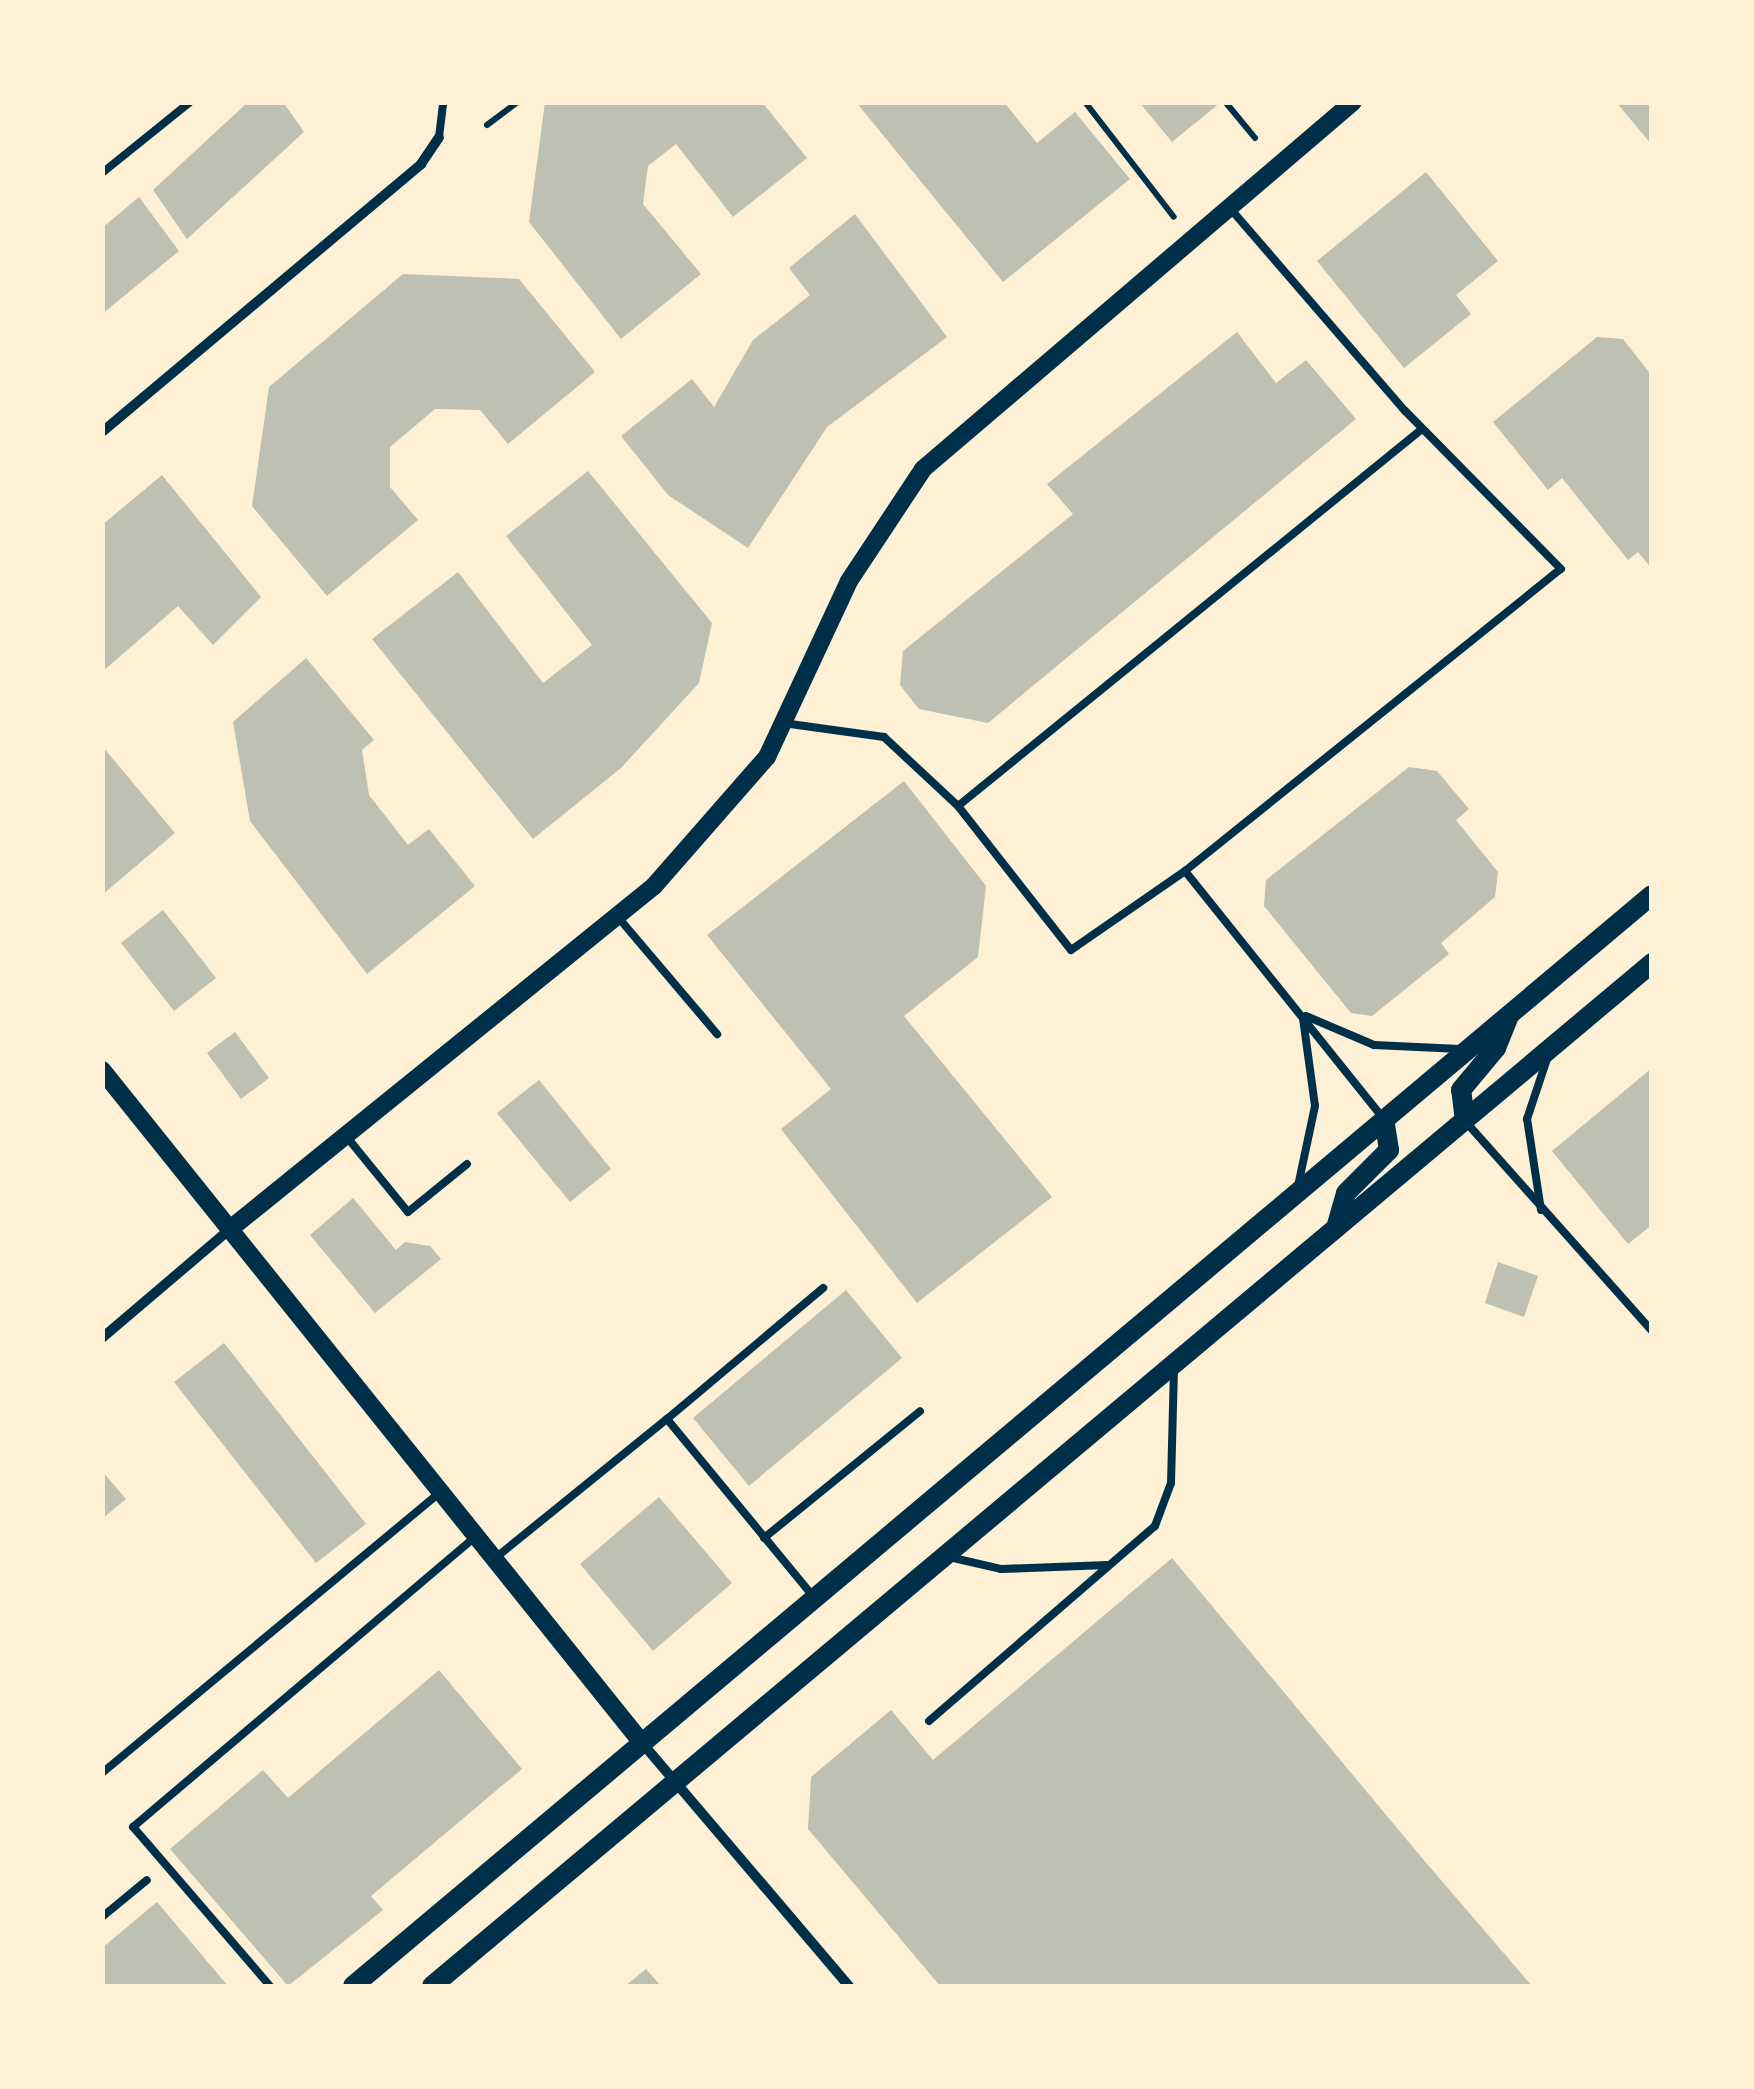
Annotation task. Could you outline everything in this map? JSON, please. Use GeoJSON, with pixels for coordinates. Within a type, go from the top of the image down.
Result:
{"type":"FeatureCollection","features":[{"type":"Feature","properties":{"kind":"main road"},"geometry":{"type":"LineString","coordinates":[[354,1986],[1652,895]]}},
{"type":"Feature","properties":{"kind":"main road"},"geometry":{"type":"LineString","coordinates":[[432,1986],[678,1784],[1652,963]]}},
{"type":"Feature","properties":{"kind":"main road"},"geometry":{"type":"LineString","coordinates":[[1465,1121],[1461,1090],[1496,1048],[1509,1013]]}},
{"type":"Feature","properties":{"kind":"main road"},"geometry":{"type":"LineString","coordinates":[[1336,1228],[1346,1193],[1389,1150],[1384,1120]]}},
{"type":"Feature","properties":{"kind":"street"},"geometry":{"type":"LineString","coordinates":[[102,1338],[617,916],[768,757],[849,581],[922,469],[1353,102]]}},
{"type":"Feature","properties":{"kind":"street"},"geometry":{"type":"LineString","coordinates":[[102,432],[421,164],[439,136]]}},
{"type":"Feature","properties":{"kind":"street"},"geometry":{"type":"LineString","coordinates":[[102,1070],[643,1744],[849,1986]]}},
{"type":"Feature","properties":{"kind":"lane"},"geometry":{"type":"LineString","coordinates":[[102,173],[190,102]]}},
{"type":"Feature","properties":{"kind":"lane"},"geometry":{"type":"LineString","coordinates":[[439,136],[443,102]]}},
{"type":"Feature","properties":{"kind":"lane"},"geometry":{"type":"LineString","coordinates":[[783,723],[884,737],[958,806],[1071,950],[1185,871],[1562,569],[1422,430],[1229,208]]}},
{"type":"Feature","properties":{"kind":"lane"},"geometry":{"type":"LineString","coordinates":[[958,806],[1422,430]]}},
{"type":"Feature","properties":{"kind":"lane"},"geometry":{"type":"LineString","coordinates":[[1185,871],[1384,1120]]}},
{"type":"Feature","properties":{"kind":"lane"},"geometry":{"type":"LineString","coordinates":[[617,916],[716,1034]]}},
{"type":"Feature","properties":{"kind":"lane"},"geometry":{"type":"LineString","coordinates":[[1302,1014],[1374,1045],[1468,1048]]}},
{"type":"Feature","properties":{"kind":"lane"},"geometry":{"type":"LineString","coordinates":[[1294,1197],[1315,1106],[1302,1014]]}},
{"type":"Feature","properties":{"kind":"lane"},"geometry":{"type":"LineString","coordinates":[[1541,1210],[1527,1119],[1555,1044]]}},
{"type":"Feature","properties":{"kind":"lane"},"geometry":{"type":"LineString","coordinates":[[1465,1121],[1652,1330]]}},
{"type":"Feature","properties":{"kind":"lane"},"geometry":{"type":"LineString","coordinates":[[346,1136],[408,1212],[468,1164]]}},
{"type":"Feature","properties":{"kind":"lane"},"geometry":{"type":"LineString","coordinates":[[494,1558],[667,1420],[823,1288]]}},
{"type":"Feature","properties":{"kind":"lane"},"geometry":{"type":"LineString","coordinates":[[929,1721],[1112,1563],[1166,1507],[1174,1366]]}},
{"type":"Feature","properties":{"kind":"lane"},"geometry":{"type":"LineString","coordinates":[[764,1538],[920,1411]]}},
{"type":"Feature","properties":{"kind":"lane"},"geometry":{"type":"LineString","coordinates":[[667,1420],[816,1600]]}},
{"type":"Feature","properties":{"kind":"lane"},"geometry":{"type":"LineString","coordinates":[[102,1773],[441,1492]]}},
{"type":"Feature","properties":{"kind":"lane"},"geometry":{"type":"LineString","coordinates":[[270,1986],[133,1827],[476,1536]]}},
{"type":"Feature","properties":{"kind":"lane"},"geometry":{"type":"LineString","coordinates":[[948,1557],[1048,1571],[1112,1563]]}},
{"type":"Feature","properties":{"kind":"lane"},"geometry":{"type":"LineString","coordinates":[[102,1918],[147,1880]]}},
{"type":"Feature","properties":{"kind":"path"},"geometry":{"type":"LineString","coordinates":[[487,124],[518,102]]}},
{"type":"Feature","properties":{"kind":"path"},"geometry":{"type":"LineString","coordinates":[[1085,102],[1174,218]]}},
{"type":"Feature","properties":{"kind":"path"},"geometry":{"type":"LineString","coordinates":[[1228,104],[1256,138]]}},
{"type":"Feature","properties":{"kind":"building"},"geometry":{"type":"Polygon","coordinates":[[[248,102],[283,102],[304,132],[187,239],[153,190],[248,102]]]}},
{"type":"Feature","properties":{"kind":"building"},"geometry":{"type":"Polygon","coordinates":[[[545,102],[762,102],[807,158],[733,217],[676,144],[648,166],[643,204],[701,274],[621,339],[529,222],[545,102]]]}},
{"type":"Feature","properties":{"kind":"building"},"geometry":{"type":"Polygon","coordinates":[[[856,102],[1004,102],[1037,143],[1075,112],[1130,179],[1003,282],[856,102]]]}},
{"type":"Feature","properties":{"kind":"building"},"geometry":{"type":"Polygon","coordinates":[[[1139,102],[1221,102],[1172,142],[1139,102]]]}},
{"type":"Feature","properties":{"kind":"building"},"geometry":{"type":"Polygon","coordinates":[[[1616,102],[1652,102],[1652,145],[1616,102]]]}},
{"type":"Feature","properties":{"kind":"building"},"geometry":{"type":"Polygon","coordinates":[[[1426,172],[1498,261],[1456,295],[1471,314],[1404,368],[1317,261],[1426,172]]]}},
{"type":"Feature","properties":{"kind":"building"},"geometry":{"type":"Polygon","coordinates":[[[139,197],[179,251],[102,314],[102,228],[139,197]]]}},
{"type":"Feature","properties":{"kind":"building"},"geometry":{"type":"Polygon","coordinates":[[[855,214],[947,337],[827,427],[748,548],[668,495],[621,436],[692,379],[714,407],[753,340],[810,295],[789,268],[855,214]]]}},
{"type":"Feature","properties":{"kind":"building"},"geometry":{"type":"Polygon","coordinates":[[[403,274],[519,279],[595,372],[508,444],[480,410],[435,409],[390,447],[390,487],[418,520],[327,596],[252,506],[269,387],[403,274]]]}},
{"type":"Feature","properties":{"kind":"building"},"geometry":{"type":"Polygon","coordinates":[[[1237,332],[1276,383],[1306,360],[1356,419],[988,723],[919,709],[900,685],[903,651],[1073,514],[1047,484],[1237,332]]]}},
{"type":"Feature","properties":{"kind":"building"},"geometry":{"type":"Polygon","coordinates":[[[1597,337],[1623,339],[1652,376],[1652,569],[1638,552],[1628,560],[1562,478],[1548,490],[1493,422],[1597,337]]]}},
{"type":"Feature","properties":{"kind":"building"},"geometry":{"type":"Polygon","coordinates":[[[588,471],[712,623],[699,683],[621,768],[533,839],[372,639],[458,572],[543,683],[592,645],[506,536],[588,471]]]}},
{"type":"Feature","properties":{"kind":"building"},"geometry":{"type":"Polygon","coordinates":[[[162,475],[261,597],[213,645],[178,606],[102,672],[102,525],[162,475]]]}},
{"type":"Feature","properties":{"kind":"building"},"geometry":{"type":"Polygon","coordinates":[[[306,658],[374,740],[362,750],[369,795],[408,845],[429,829],[475,886],[367,974],[250,821],[233,722],[306,658]]]}},
{"type":"Feature","properties":{"kind":"building"},"geometry":{"type":"Polygon","coordinates":[[[102,746],[175,833],[102,895],[102,746]]]}},
{"type":"Feature","properties":{"kind":"building"},"geometry":{"type":"Polygon","coordinates":[[[1409,767],[1437,771],[1469,809],[1456,820],[1498,872],[1495,897],[1441,943],[1449,954],[1372,1016],[1351,1013],[1264,906],[1266,880],[1409,767]]]}},
{"type":"Feature","properties":{"kind":"building"},"geometry":{"type":"Polygon","coordinates":[[[904,781],[986,886],[978,957],[904,1016],[1052,1197],[917,1303],[781,1129],[831,1089],[707,935],[904,781]]]}},
{"type":"Feature","properties":{"kind":"building"},"geometry":{"type":"Polygon","coordinates":[[[163,910],[216,978],[174,1011],[121,943],[163,910]]]}},
{"type":"Feature","properties":{"kind":"building"},"geometry":{"type":"Polygon","coordinates":[[[235,1032],[269,1078],[241,1099],[207,1053],[235,1032]]]}},
{"type":"Feature","properties":{"kind":"building"},"geometry":{"type":"Polygon","coordinates":[[[1652,1068],[1652,1225],[1628,1244],[1552,1151],[1652,1068]]]}},
{"type":"Feature","properties":{"kind":"building"},"geometry":{"type":"Polygon","coordinates":[[[539,1080],[611,1169],[570,1202],[497,1113],[539,1080]]]}},
{"type":"Feature","properties":{"kind":"building"},"geometry":{"type":"Polygon","coordinates":[[[353,1198],[396,1250],[405,1242],[430,1246],[441,1259],[375,1313],[310,1235],[353,1198]]]}},
{"type":"Feature","properties":{"kind":"building"},"geometry":{"type":"Polygon","coordinates":[[[1498,1262],[1538,1276],[1524,1317],[1485,1303],[1498,1262]]]}},
{"type":"Feature","properties":{"kind":"building"},"geometry":{"type":"Polygon","coordinates":[[[846,1290],[902,1358],[749,1486],[693,1418],[846,1290]]]}},
{"type":"Feature","properties":{"kind":"building"},"geometry":{"type":"Polygon","coordinates":[[[224,1343],[366,1524],[316,1563],[174,1382],[224,1343]]]}},
{"type":"Feature","properties":{"kind":"building"},"geometry":{"type":"Polygon","coordinates":[[[102,1471],[126,1499],[102,1519],[102,1471]]]}},
{"type":"Feature","properties":{"kind":"building"},"geometry":{"type":"Polygon","coordinates":[[[659,1497],[732,1583],[653,1651],[580,1564],[659,1497]]]}},
{"type":"Feature","properties":{"kind":"building"},"geometry":{"type":"Polygon","coordinates":[[[1172,1558],[1532,1986],[940,1986],[808,1829],[811,1777],[891,1710],[933,1760],[1172,1558]]]}},
{"type":"Feature","properties":{"kind":"building"},"geometry":{"type":"Polygon","coordinates":[[[439,1670],[522,1769],[371,1896],[383,1910],[288,1986],[170,1849],[263,1770],[288,1798],[439,1670]]]}},
{"type":"Feature","properties":{"kind":"building"},"geometry":{"type":"Polygon","coordinates":[[[157,1902],[228,1986],[102,1986],[102,1948],[157,1902]]]}},
{"type":"Feature","properties":{"kind":"building"},"geometry":{"type":"Polygon","coordinates":[[[646,1969],[661,1986],[625,1986],[646,1969]]]}}]}
